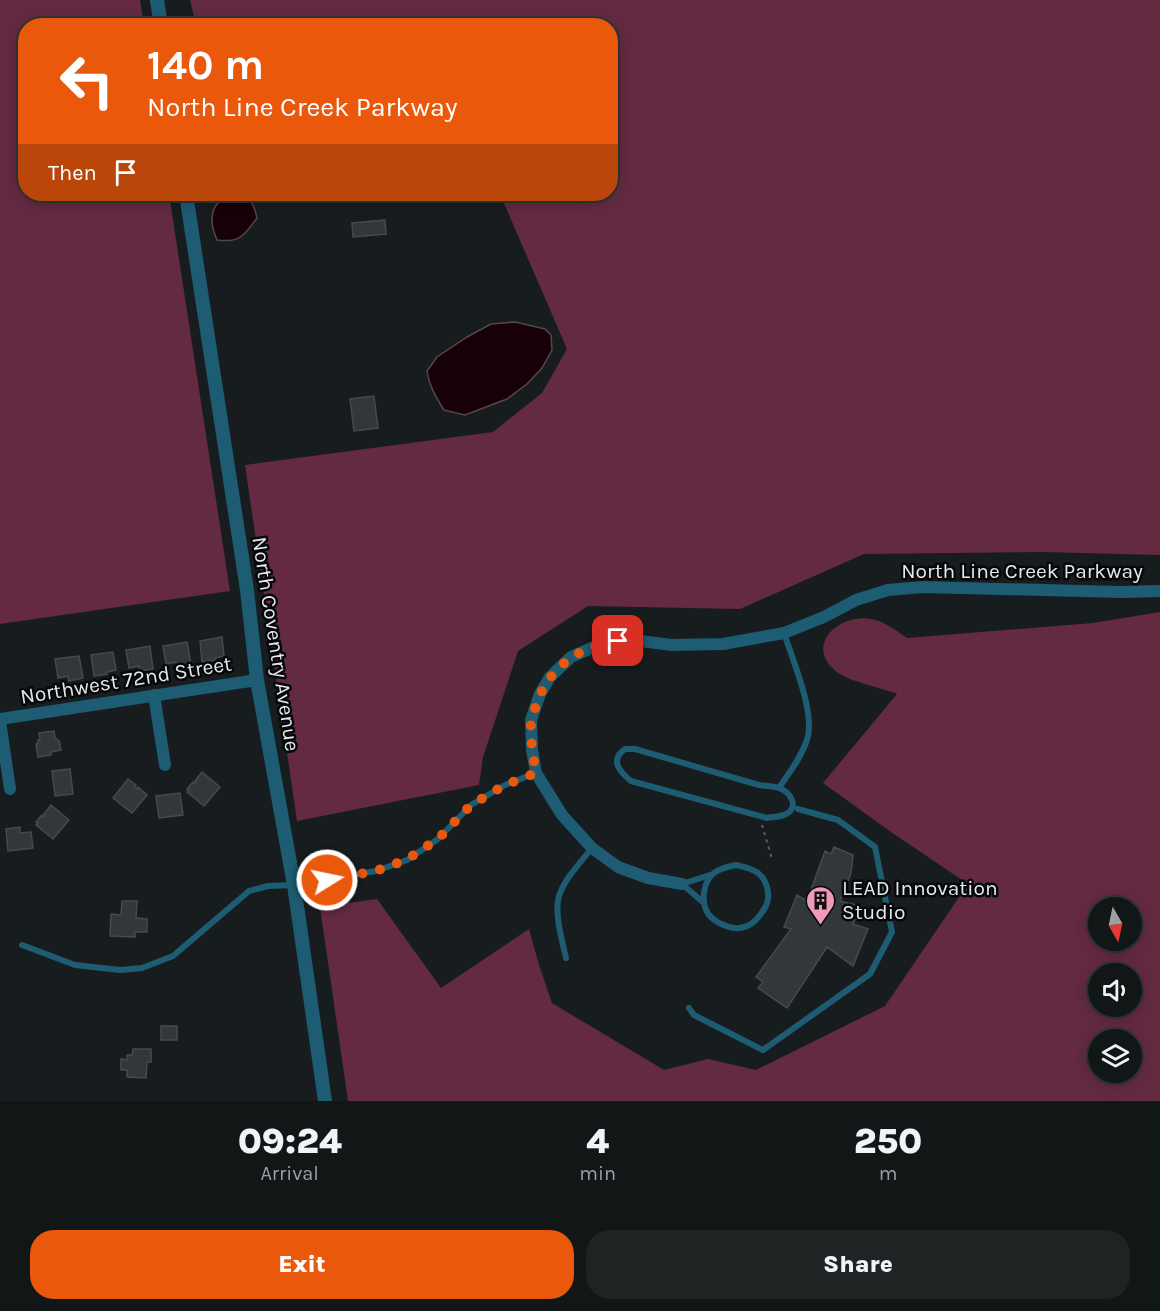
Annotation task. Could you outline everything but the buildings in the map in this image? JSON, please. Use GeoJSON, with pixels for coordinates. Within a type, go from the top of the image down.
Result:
{"type":"FeatureCollection","features":[{"type":"Feature","properties":{"kind":"street"},"geometry":{"type":"LineString","coordinates":[[157,0],[160,18]]}},
{"type":"Feature","properties":{"kind":"street","name":"North Coventry Avenue"},"geometry":{"type":"LineString","coordinates":[[187,201],[247,590],[257,680],[294,885],[325,1101]]}},
{"type":"Feature","properties":{"kind":"street","name":"North Line Creek Parkway"},"geometry":{"type":"LineString","coordinates":[[682,884],[648,878],[618,867],[592,848],[561,815],[536,773],[532,750],[531,720],[540,694],[550,677],[571,657],[603,643],[632,640],[672,645],[723,644],[784,633],[824,617],[856,600],[888,590],[923,587],[1160,591]]}},
{"type":"Feature","properties":{"kind":"street","name":"Northwest 72nd Street"},"geometry":{"type":"LineString","coordinates":[[0,720],[257,680]]}},
{"type":"Feature","properties":{"kind":"street"},"geometry":{"type":"LineString","coordinates":[[154,695],[165,765]]}},
{"type":"Feature","properties":{"kind":"street"},"geometry":{"type":"LineString","coordinates":[[0,720],[10,789]]}},
{"type":"Feature","properties":{"kind":"lane"},"geometry":{"type":"LineString","coordinates":[[779,788],[798,760],[808,739],[810,716],[784,633]]}},
{"type":"Feature","properties":{"kind":"lane"},"geometry":{"type":"LineString","coordinates":[[625,749],[635,749],[759,785],[779,788],[793,800],[793,807],[789,813],[767,818],[631,781],[621,773],[617,759],[620,752],[625,749]]}},
{"type":"Feature","properties":{"kind":"lane"},"geometry":{"type":"LineString","coordinates":[[22,945],[75,965],[120,970],[142,968],[172,956],[249,891],[268,886],[294,885],[376,871],[406,860],[438,839],[471,805],[505,785],[536,773]]}},
{"type":"Feature","properties":{"kind":"lane"},"geometry":{"type":"LineString","coordinates":[[689,1008],[694,1015],[763,1050],[870,974],[892,932],[875,847],[838,820],[798,809]]}},
{"type":"Feature","properties":{"kind":"lane"},"geometry":{"type":"LineString","coordinates":[[566,958],[559,920],[559,897],[567,880],[592,848]]}},
{"type":"Feature","properties":{"kind":"lane"},"geometry":{"type":"LineString","coordinates":[[704,903],[682,884],[724,868],[736,866],[748,867],[759,873],[768,890],[767,903],[757,918],[747,926],[733,928],[715,920],[708,913],[703,894],[713,873]]}},
{"type":"Feature","properties":{"kind":"path"},"geometry":{"type":"LineString","coordinates":[[762,825],[772,859]]}},
{"type":"Feature","properties":{"kind":"shaded area"},"geometry":{"type":"Polygon","coordinates":[[[0,0],[140,0],[143,18],[18,18],[18,201],[170,201],[230,591],[0,624],[0,0]]]}},
{"type":"Feature","properties":{"kind":"shaded area"},"geometry":{"type":"Polygon","coordinates":[[[190,0],[1160,0],[1160,555],[1043,552],[864,554],[740,609],[588,606],[518,651],[483,757],[479,785],[297,821],[245,465],[493,432],[542,393],[567,349],[503,201],[618,201],[618,18],[194,18],[190,0]]]}},
{"type":"Feature","properties":{"kind":"shaded area"},"geometry":{"type":"Polygon","coordinates":[[[220,201],[250,201],[257,218],[241,237],[225,241],[217,240],[212,225],[216,206],[220,201]]]}},
{"type":"Feature","properties":{"kind":"shaded area"},"geometry":{"type":"Polygon","coordinates":[[[515,322],[545,329],[551,335],[552,350],[542,368],[527,384],[507,399],[465,415],[444,410],[431,387],[427,371],[437,357],[491,324],[515,322]]]}},
{"type":"Feature","properties":{"kind":"shaded area"},"geometry":{"type":"Polygon","coordinates":[[[1160,612],[1160,1101],[348,1101],[320,907],[377,899],[441,988],[529,929],[552,1003],[664,1070],[708,1059],[756,1070],[885,1006],[968,884],[823,783],[897,694],[842,675],[827,662],[823,652],[824,642],[837,626],[859,618],[881,622],[907,638],[1093,623],[1160,612]]]}},
{"type":"Feature","properties":{"kind":"place","name":"LEAD Innovation Studio"},"geometry":{"type":"Point","coordinates":[821,926]}},
{"type":"Feature","properties":{"kind":"route"},"geometry":{"type":"LineString","coordinates":[[327,880],[376,871],[406,860],[438,839],[471,805],[505,785],[536,773],[532,750],[531,720],[540,694],[550,677],[571,657],[603,643],[618,641]]}}]}
